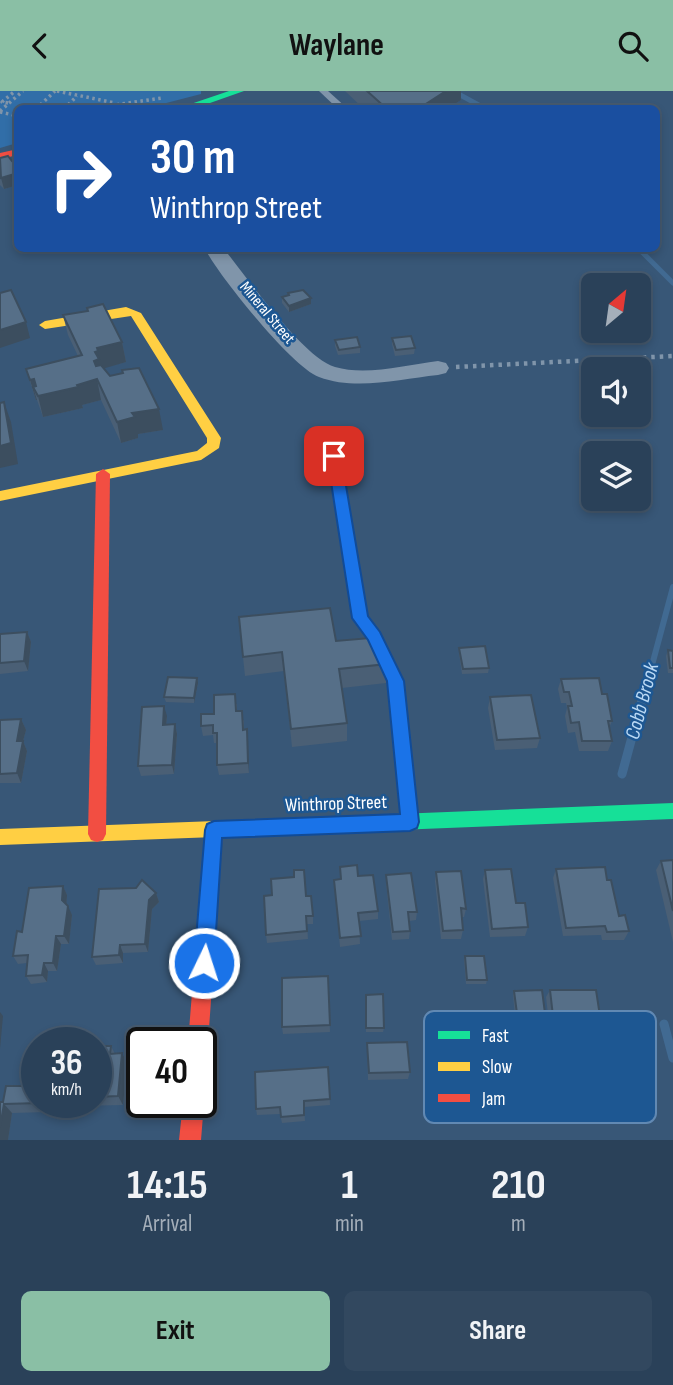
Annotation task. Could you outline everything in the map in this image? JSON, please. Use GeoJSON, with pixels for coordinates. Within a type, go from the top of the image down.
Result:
{"type":"FeatureCollection","features":[{"type":"Feature","properties":{"kind":"main road"},"geometry":{"type":"LineString","coordinates":[[194,105],[239,91]]}},
{"type":"Feature","properties":{"kind":"main road"},"geometry":{"type":"LineString","coordinates":[[0,496],[201,455],[212,448],[214,438],[135,313],[126,311],[46,325]]}},
{"type":"Feature","properties":{"kind":"main road"},"geometry":{"type":"LineString","coordinates":[[97,834],[103,474]]}},
{"type":"Feature","properties":{"kind":"main road","name":"Winthrop Street"},"geometry":{"type":"LineString","coordinates":[[0,837],[673,811]]}},
{"type":"Feature","properties":{"kind":"main road"},"geometry":{"type":"LineString","coordinates":[[199,1027],[214,830]]}},
{"type":"Feature","properties":{"kind":"main road"},"geometry":{"type":"LineString","coordinates":[[190,1140],[192,1118]]}},
{"type":"Feature","properties":{"kind":"street","name":"Mineral Street"},"geometry":{"type":"LineString","coordinates":[[216,252],[282,332],[312,364],[325,372]]}},
{"type":"Feature","properties":{"kind":"street"},"geometry":{"type":"LineString","coordinates":[[325,372],[358,375],[438,368]]}},
{"type":"Feature","properties":{"kind":"lane"},"geometry":{"type":"LineString","coordinates":[[323,91],[339,105]]}},
{"type":"Feature","properties":{"kind":"lane"},"geometry":{"type":"LineString","coordinates":[[334,456],[360,618],[374,636],[396,681],[410,822]]}},
{"type":"Feature","properties":{"kind":"path"},"geometry":{"type":"LineString","coordinates":[[9,104],[2,102],[15,91]]}},
{"type":"Feature","properties":{"kind":"path"},"geometry":{"type":"LineString","coordinates":[[0,112],[23,91]]}},
{"type":"Feature","properties":{"kind":"path"},"geometry":{"type":"LineString","coordinates":[[40,105],[56,91],[125,105]]}},
{"type":"Feature","properties":{"kind":"path"},"geometry":{"type":"LineString","coordinates":[[68,105],[78,95]]}},
{"type":"Feature","properties":{"kind":"path"},"geometry":{"type":"LineString","coordinates":[[133,105],[168,95]]}},
{"type":"Feature","properties":{"kind":"path"},"geometry":{"type":"LineString","coordinates":[[438,368],[673,356]]}},
{"type":"Feature","properties":{"kind":"shaded area"},"geometry":{"type":"Polygon","coordinates":[[[0,91],[201,91],[201,94],[159,105],[14,105],[14,144],[0,148],[0,91]]]}},
{"type":"Feature","properties":{"kind":"building"},"geometry":{"type":"Polygon","coordinates":[[[367,91],[446,91],[424,105],[383,105],[367,91]]]}},
{"type":"Feature","properties":{"kind":"building"},"geometry":{"type":"Polygon","coordinates":[[[8,156],[14,160],[14,174],[1,178],[0,158],[8,156]]]}},
{"type":"Feature","properties":{"kind":"building"},"geometry":{"type":"Polygon","coordinates":[[[11,290],[26,322],[0,330],[0,293],[11,290]]]}},
{"type":"Feature","properties":{"kind":"building"},"geometry":{"type":"Polygon","coordinates":[[[303,290],[311,298],[289,306],[282,297],[289,295],[288,293],[303,290]]]}},
{"type":"Feature","properties":{"kind":"building"},"geometry":{"type":"Polygon","coordinates":[[[103,304],[122,342],[97,348],[98,351],[95,352],[99,359],[94,361],[96,366],[101,365],[110,376],[123,373],[122,370],[139,368],[159,409],[132,413],[135,417],[117,422],[97,379],[77,385],[78,387],[38,396],[33,387],[36,386],[34,379],[30,380],[26,369],[82,355],[63,315],[88,311],[87,308],[103,304]]]}},
{"type":"Feature","properties":{"kind":"building"},"geometry":{"type":"Polygon","coordinates":[[[411,336],[415,348],[396,350],[392,338],[411,336]]]}},
{"type":"Feature","properties":{"kind":"building"},"geometry":{"type":"Polygon","coordinates":[[[357,337],[360,347],[339,350],[335,340],[357,337]]]}},
{"type":"Feature","properties":{"kind":"building"},"geometry":{"type":"Polygon","coordinates":[[[4,402],[11,443],[0,446],[0,403],[4,402]]]}},
{"type":"Feature","properties":{"kind":"building"},"geometry":{"type":"Polygon","coordinates":[[[330,608],[336,641],[382,637],[387,664],[339,669],[347,723],[291,729],[282,652],[243,657],[239,617],[330,608]]]}},
{"type":"Feature","properties":{"kind":"building"},"geometry":{"type":"Polygon","coordinates":[[[27,632],[24,661],[0,663],[0,634],[27,632]]]}},
{"type":"Feature","properties":{"kind":"building"},"geometry":{"type":"Polygon","coordinates":[[[485,646],[489,668],[463,669],[459,648],[485,646]]]}},
{"type":"Feature","properties":{"kind":"building"},"geometry":{"type":"Polygon","coordinates":[[[668,650],[673,651],[673,668],[670,668],[668,650]]]}},
{"type":"Feature","properties":{"kind":"building"},"geometry":{"type":"Polygon","coordinates":[[[168,677],[197,678],[194,698],[164,697],[168,677]]]}},
{"type":"Feature","properties":{"kind":"building"},"geometry":{"type":"Polygon","coordinates":[[[599,678],[602,694],[607,694],[612,721],[608,721],[612,741],[582,741],[579,722],[571,723],[569,692],[564,692],[561,679],[599,678]]]}},
{"type":"Feature","properties":{"kind":"building"},"geometry":{"type":"Polygon","coordinates":[[[235,694],[236,711],[242,711],[243,730],[247,729],[248,763],[217,765],[217,733],[213,733],[213,725],[201,726],[201,714],[214,714],[214,695],[235,694]]]}},
{"type":"Feature","properties":{"kind":"building"},"geometry":{"type":"Polygon","coordinates":[[[531,695],[540,738],[497,740],[490,697],[531,695]]]}},
{"type":"Feature","properties":{"kind":"building"},"geometry":{"type":"Polygon","coordinates":[[[164,706],[163,725],[175,724],[172,765],[138,766],[142,707],[164,706]]]}},
{"type":"Feature","properties":{"kind":"building"},"geometry":{"type":"Polygon","coordinates":[[[21,719],[17,741],[23,741],[17,773],[0,774],[0,720],[21,719]]]}},
{"type":"Feature","properties":{"kind":"building"},"geometry":{"type":"Polygon","coordinates":[[[673,860],[673,911],[661,861],[673,860]]]}},
{"type":"Feature","properties":{"kind":"building"},"geometry":{"type":"Polygon","coordinates":[[[357,865],[358,876],[373,875],[378,911],[358,913],[361,936],[340,938],[334,880],[341,879],[340,867],[357,865]]]}},
{"type":"Feature","properties":{"kind":"building"},"geometry":{"type":"Polygon","coordinates":[[[605,867],[607,880],[611,880],[619,916],[625,915],[629,931],[607,932],[605,926],[566,928],[556,869],[605,867]]]}},
{"type":"Feature","properties":{"kind":"building"},"geometry":{"type":"Polygon","coordinates":[[[511,869],[516,903],[525,903],[528,927],[492,929],[485,870],[511,869]]]}},
{"type":"Feature","properties":{"kind":"building"},"geometry":{"type":"Polygon","coordinates":[[[294,870],[304,870],[306,896],[311,896],[313,916],[306,916],[307,931],[266,935],[264,896],[272,895],[271,879],[294,877],[294,870]]]}},
{"type":"Feature","properties":{"kind":"building"},"geometry":{"type":"Polygon","coordinates":[[[461,871],[466,909],[461,908],[463,930],[443,931],[436,872],[461,871]]]}},
{"type":"Feature","properties":{"kind":"building"},"geometry":{"type":"Polygon","coordinates":[[[411,873],[417,912],[408,912],[410,931],[393,932],[386,875],[411,873]]]}},
{"type":"Feature","properties":{"kind":"building"},"geometry":{"type":"Polygon","coordinates":[[[142,880],[156,893],[149,900],[145,944],[120,945],[119,955],[92,957],[99,889],[136,888],[142,880]]]}},
{"type":"Feature","properties":{"kind":"building"},"geometry":{"type":"Polygon","coordinates":[[[63,886],[62,900],[68,906],[64,936],[56,936],[53,963],[44,963],[42,975],[26,976],[28,955],[13,956],[17,931],[22,932],[29,888],[63,886]]]}},
{"type":"Feature","properties":{"kind":"building"},"geometry":{"type":"Polygon","coordinates":[[[465,956],[484,956],[487,980],[467,980],[465,956]]]}},
{"type":"Feature","properties":{"kind":"building"},"geometry":{"type":"Polygon","coordinates":[[[328,976],[330,1025],[282,1027],[282,978],[328,976]]]}},
{"type":"Feature","properties":{"kind":"building"},"geometry":{"type":"Polygon","coordinates":[[[542,990],[545,1011],[517,1011],[514,991],[542,990]]]}},
{"type":"Feature","properties":{"kind":"building"},"geometry":{"type":"Polygon","coordinates":[[[550,990],[596,990],[599,1011],[552,1011],[550,990]]]}},
{"type":"Feature","properties":{"kind":"building"},"geometry":{"type":"Polygon","coordinates":[[[383,994],[384,1028],[366,1028],[366,995],[383,994]]]}},
{"type":"Feature","properties":{"kind":"building"},"geometry":{"type":"Polygon","coordinates":[[[407,1042],[410,1072],[369,1073],[367,1043],[407,1042]]]}},
{"type":"Feature","properties":{"kind":"building"},"geometry":{"type":"Polygon","coordinates":[[[122,1053],[118,1096],[112,1096],[112,1054],[122,1053]]]}},
{"type":"Feature","properties":{"kind":"building"},"geometry":{"type":"Polygon","coordinates":[[[328,1067],[330,1099],[304,1101],[304,1115],[281,1117],[280,1107],[256,1109],[255,1072],[328,1067]]]}},
{"type":"Feature","properties":{"kind":"building"},"geometry":{"type":"Polygon","coordinates":[[[6,1086],[21,1086],[21,1104],[4,1104],[0,1127],[0,1102],[3,1102],[6,1086]]]}},
{"type":"Feature","properties":{"kind":"waterway","name":"Cobb Brook"},"geometry":{"type":"LineString","coordinates":[[453,91],[479,105]]}},
{"type":"Feature","properties":{"kind":"waterway","name":"Cobb Brook"},"geometry":{"type":"LineString","coordinates":[[642,252],[673,283]]}},
{"type":"Feature","properties":{"kind":"waterway","name":"Cobb Brook"},"geometry":{"type":"LineString","coordinates":[[644,695],[673,587]]}},
{"type":"Feature","properties":{"kind":"waterway","name":"Cobb Brook"},"geometry":{"type":"LineString","coordinates":[[622,774],[644,693]]}},
{"type":"Feature","properties":{"kind":"waterway","name":"Cobb Brook"},"geometry":{"type":"LineString","coordinates":[[664,1024],[673,1058]]}},
{"type":"Feature","properties":{"kind":"traffic: fast"},"geometry":{"type":"LineString","coordinates":[[194,105],[239,91]]}},
{"type":"Feature","properties":{"kind":"traffic: fast"},"geometry":{"type":"LineString","coordinates":[[322,825],[673,811]]}},
{"type":"Feature","properties":{"kind":"traffic: slow"},"geometry":{"type":"LineString","coordinates":[[0,496],[201,455],[214,445],[214,438],[135,313],[126,311],[45,325]]}},
{"type":"Feature","properties":{"kind":"traffic: slow"},"geometry":{"type":"LineString","coordinates":[[0,837],[322,825]]}},
{"type":"Feature","properties":{"kind":"traffic: jam"},"geometry":{"type":"LineString","coordinates":[[0,156],[14,153]]}},
{"type":"Feature","properties":{"kind":"traffic: jam"},"geometry":{"type":"LineString","coordinates":[[97,834],[103,474]]}},
{"type":"Feature","properties":{"kind":"traffic: jam"},"geometry":{"type":"LineString","coordinates":[[199,1027],[214,830]]}},
{"type":"Feature","properties":{"kind":"traffic: jam"},"geometry":{"type":"LineString","coordinates":[[190,1140],[192,1118]]}},
{"type":"Feature","properties":{"kind":"route"},"geometry":{"type":"LineString","coordinates":[[204,963],[214,830],[410,822],[396,681],[374,636],[360,618],[334,456]]}}]}
